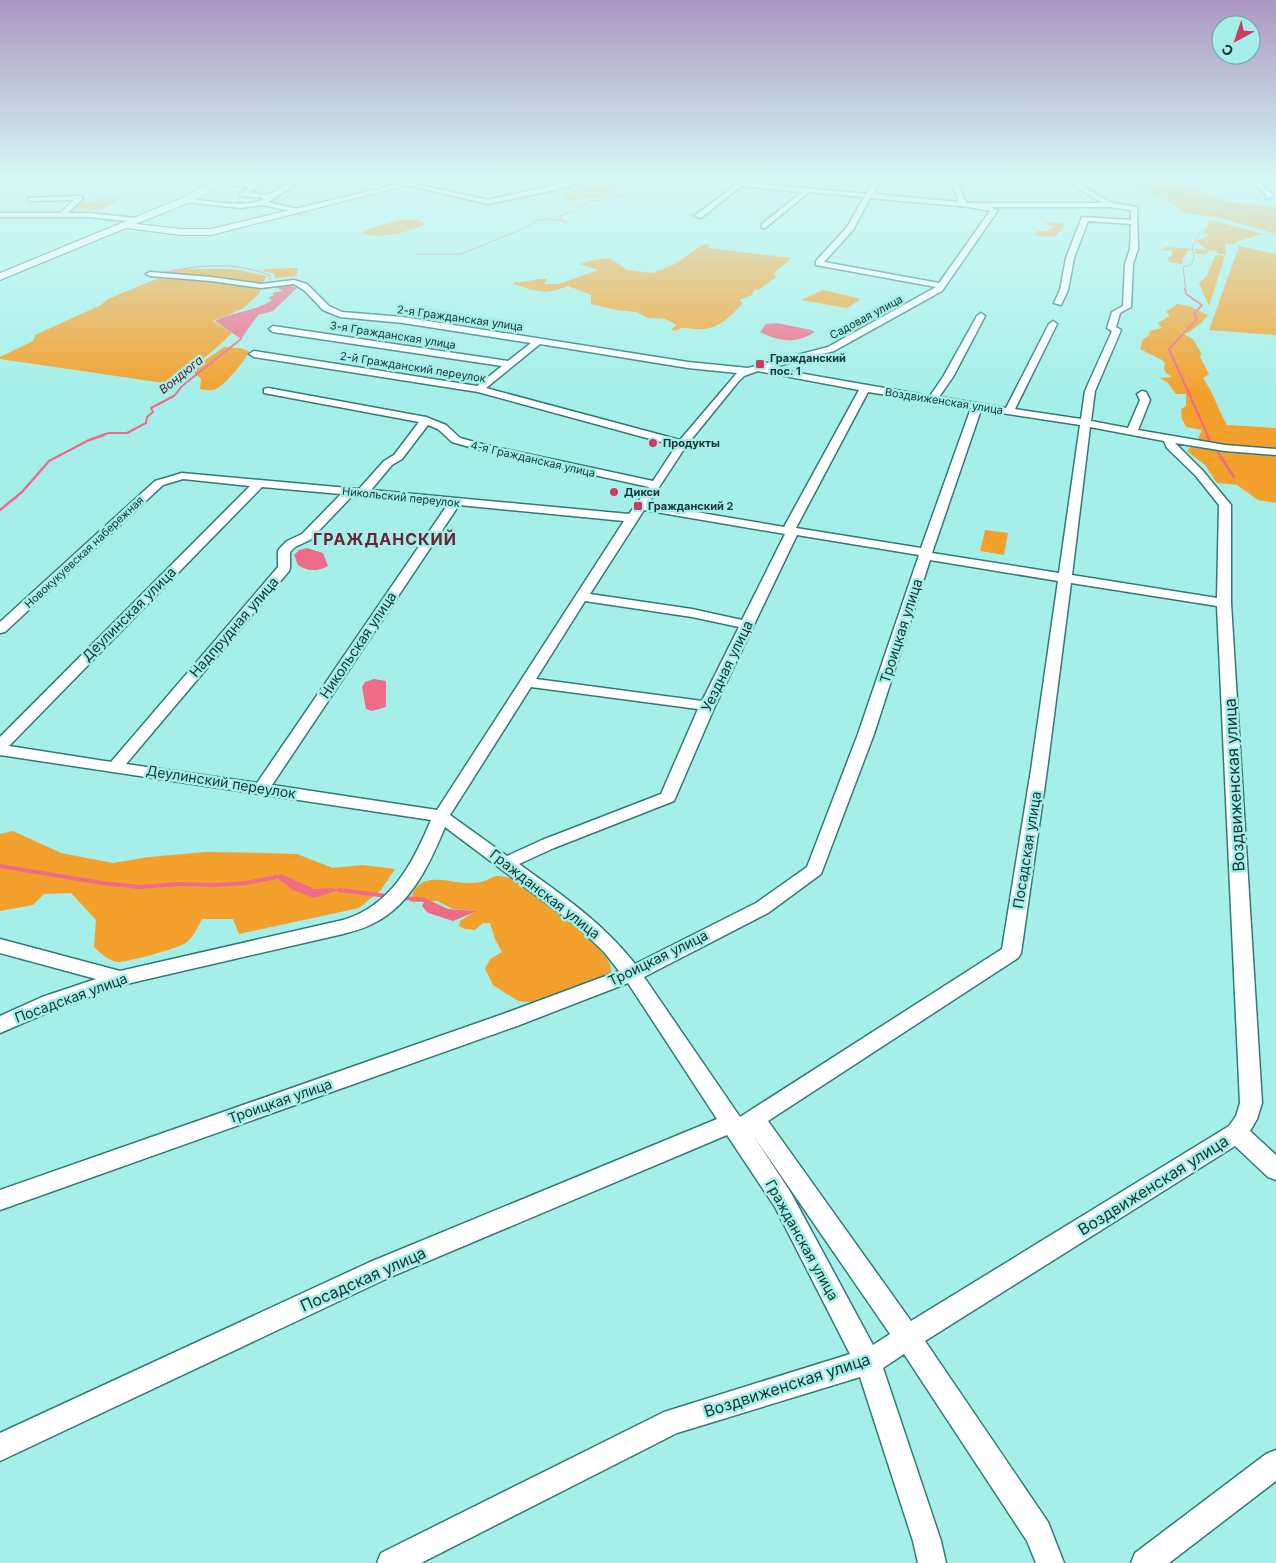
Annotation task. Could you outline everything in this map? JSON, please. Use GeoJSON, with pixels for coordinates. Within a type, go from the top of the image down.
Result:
{"type":"FeatureCollection","features":[{"type":"Feature","properties":{"kind":"main road"},"geometry":{"type":"LineString","coordinates":[[0,277],[65,250]]}},
{"type":"Feature","properties":{"kind":"street"},"geometry":{"type":"LineString","coordinates":[[831,250],[819,263],[941,286]]}},
{"type":"Feature","properties":{"kind":"street","name":"Садовая улица"},"geometry":{"type":"LineString","coordinates":[[749,371],[831,349],[883,322],[933,294],[941,286],[966,250]]}},
{"type":"Feature","properties":{"kind":"street"},"geometry":{"type":"LineString","coordinates":[[1058,303],[1064,290],[1073,250]]}},
{"type":"Feature","properties":{"kind":"street","name":"Посадская улица"},"geometry":{"type":"LineString","coordinates":[[0,1447],[379,1270],[741,1124],[1010,953],[1039,770],[1090,391],[1117,330],[1111,328],[1116,312],[1127,307],[1129,264],[1134,250]]}},
{"type":"Feature","properties":{"kind":"street","name":"2-я Гражданская улица"},"geometry":{"type":"LineString","coordinates":[[150,274],[211,279],[261,286],[289,282],[299,283],[315,293],[327,308],[333,312],[402,320],[688,365],[749,371]]}},
{"type":"Feature","properties":{"kind":"street"},"geometry":{"type":"LineString","coordinates":[[933,400],[948,377],[980,316]]}},
{"type":"Feature","properties":{"kind":"street"},"geometry":{"type":"LineString","coordinates":[[1009,411],[1053,324]]}},
{"type":"Feature","properties":{"kind":"street","name":"3-я Гражданская улица"},"geometry":{"type":"LineString","coordinates":[[273,329],[509,364]]}},
{"type":"Feature","properties":{"kind":"street"},"geometry":{"type":"LineString","coordinates":[[479,389],[539,341]]}},
{"type":"Feature","properties":{"kind":"street","name":"2-й Гражданский переулок"},"geometry":{"type":"LineString","coordinates":[[254,354],[479,389],[682,444]]}},
{"type":"Feature","properties":{"kind":"street"},"geometry":{"type":"LineString","coordinates":[[441,816],[632,518],[656,486],[682,444],[749,371]]}},
{"type":"Feature","properties":{"kind":"street","name":"Воздвиженская улица"},"geometry":{"type":"LineString","coordinates":[[391,1563],[673,1421],[868,1362],[1237,1133],[1246,1119],[1252,1103],[1224,603],[1225,506],[1198,473],[1171,446],[1168,439],[1086,423],[749,371]]}},
{"type":"Feature","properties":{"kind":"street","name":"Уездная улица"},"geometry":{"type":"LineString","coordinates":[[506,863],[548,844],[668,797],[707,706],[791,531],[865,388]]}},
{"type":"Feature","properties":{"kind":"street","name":"4-я Гражданская улица"},"geometry":{"type":"LineString","coordinates":[[268,391],[426,420],[442,427],[456,440],[484,448],[656,486]]}},
{"type":"Feature","properties":{"kind":"street"},"geometry":{"type":"LineString","coordinates":[[1132,432],[1145,400],[1142,394]]}},
{"type":"Feature","properties":{"kind":"street","name":"Троицкая улица"},"geometry":{"type":"LineString","coordinates":[[0,1200],[510,1020],[632,974],[762,908],[815,870],[866,734],[977,407]]}},
{"type":"Feature","properties":{"kind":"street"},"geometry":{"type":"LineString","coordinates":[[356,492],[398,456],[426,420]]}},
{"type":"Feature","properties":{"kind":"street"},"geometry":{"type":"LineString","coordinates":[[1168,439],[1225,448],[1276,452]]}},
{"type":"Feature","properties":{"kind":"street","name":"Никольский переулок"},"geometry":{"type":"LineString","coordinates":[[170,478],[182,476],[632,518]]}},
{"type":"Feature","properties":{"kind":"street","name":"Новокукуевская набережная"},"geometry":{"type":"LineString","coordinates":[[0,629],[159,483],[170,478]]}},
{"type":"Feature","properties":{"kind":"street","name":"Деулинская улица"},"geometry":{"type":"LineString","coordinates":[[0,748],[259,483]]}},
{"type":"Feature","properties":{"kind":"street","name":"Надпрудная улица"},"geometry":{"type":"LineString","coordinates":[[115,766],[284,568],[284,551],[291,544],[306,537],[356,492]]}},
{"type":"Feature","properties":{"kind":"street","name":"Никольская улица"},"geometry":{"type":"LineString","coordinates":[[262,788],[455,502]]}},
{"type":"Feature","properties":{"kind":"street"},"geometry":{"type":"LineString","coordinates":[[641,506],[1224,603]]}},
{"type":"Feature","properties":{"kind":"street"},"geometry":{"type":"LineString","coordinates":[[582,597],[692,613],[747,625]]}},
{"type":"Feature","properties":{"kind":"street"},"geometry":{"type":"LineString","coordinates":[[526,682],[707,706]]}},
{"type":"Feature","properties":{"kind":"street","name":"Деулинский переулок"},"geometry":{"type":"LineString","coordinates":[[0,748],[441,816]]}},
{"type":"Feature","properties":{"kind":"street","name":"Посадская улица"},"geometry":{"type":"LineString","coordinates":[[0,1025],[49,1003],[120,978],[343,927],[371,917],[396,897],[416,873],[441,816]]}},
{"type":"Feature","properties":{"kind":"street","name":"Гражданская улица"},"geometry":{"type":"LineString","coordinates":[[441,816],[584,921],[610,946],[741,1124],[868,1362],[927,1541],[932,1563]]}},
{"type":"Feature","properties":{"kind":"street"},"geometry":{"type":"LineString","coordinates":[[0,946],[120,978]]}},
{"type":"Feature","properties":{"kind":"street"},"geometry":{"type":"LineString","coordinates":[[741,1124],[907,1337],[1038,1532],[1050,1563]]}},
{"type":"Feature","properties":{"kind":"street"},"geometry":{"type":"LineString","coordinates":[[1237,1133],[1276,1170]]}},
{"type":"Feature","properties":{"kind":"street"},"geometry":{"type":"LineString","coordinates":[[1145,1563],[1276,1464]]}},
{"type":"Feature","properties":{"kind":"shaded area"},"geometry":{"type":"Polygon","coordinates":[[[695,250],[724,250],[792,258],[774,273],[776,277],[760,289],[754,290],[752,295],[739,300],[743,303],[722,322],[716,326],[703,329],[681,328],[675,331],[671,329],[677,325],[665,319],[648,318],[636,312],[616,310],[591,304],[591,295],[568,286],[546,292],[513,284],[515,282],[547,279],[544,284],[559,284],[598,270],[580,264],[593,260],[610,258],[627,270],[653,273],[673,265],[695,250]]]}},
{"type":"Feature","properties":{"kind":"shaded area"},"geometry":{"type":"Polygon","coordinates":[[[1172,250],[1226,250],[1226,255],[1208,250],[1209,252],[1198,254],[1194,253],[1196,250],[1189,250],[1183,258],[1182,264],[1169,262],[1168,258],[1172,256],[1172,250]]]}},
{"type":"Feature","properties":{"kind":"shaded area"},"geometry":{"type":"Polygon","coordinates":[[[1238,250],[1257,250],[1276,254],[1276,335],[1209,330],[1238,250]]]}},
{"type":"Feature","properties":{"kind":"shaded area"},"geometry":{"type":"Polygon","coordinates":[[[1215,256],[1225,256],[1209,306],[1199,283],[1206,277],[1215,256]]]}},
{"type":"Feature","properties":{"kind":"shaded area"},"geometry":{"type":"Polygon","coordinates":[[[298,268],[296,276],[275,278],[275,274],[263,271],[264,269],[298,268]]]}},
{"type":"Feature","properties":{"kind":"shaded area"},"geometry":{"type":"Polygon","coordinates":[[[180,269],[234,269],[267,276],[260,287],[260,293],[242,309],[213,321],[232,333],[200,361],[164,383],[0,359],[0,357],[33,341],[35,335],[101,305],[108,299],[180,269]]]}},
{"type":"Feature","properties":{"kind":"shaded area"},"geometry":{"type":"Polygon","coordinates":[[[288,285],[297,288],[273,311],[258,315],[241,339],[215,321],[265,304],[272,300],[268,298],[274,295],[272,293],[283,291],[276,287],[288,285]]]}},
{"type":"Feature","properties":{"kind":"shaded area"},"geometry":{"type":"Polygon","coordinates":[[[823,290],[861,299],[847,308],[801,300],[823,290]]]}},
{"type":"Feature","properties":{"kind":"shaded area"},"geometry":{"type":"Polygon","coordinates":[[[1177,304],[1189,306],[1208,315],[1188,333],[1180,332],[1193,339],[1201,353],[1200,357],[1209,374],[1203,378],[1227,425],[1276,428],[1276,503],[1258,500],[1237,485],[1217,483],[1205,465],[1187,451],[1198,439],[1202,430],[1186,427],[1182,419],[1181,409],[1186,406],[1186,394],[1176,394],[1168,383],[1160,378],[1172,377],[1166,373],[1164,369],[1165,363],[1162,360],[1140,349],[1143,339],[1149,336],[1150,331],[1162,328],[1158,323],[1170,316],[1166,312],[1177,304]]]}},
{"type":"Feature","properties":{"kind":"shaded area"},"geometry":{"type":"Polygon","coordinates":[[[777,323],[815,332],[794,340],[781,340],[760,332],[766,324],[777,323]]]}},
{"type":"Feature","properties":{"kind":"shaded area"},"geometry":{"type":"Polygon","coordinates":[[[223,347],[240,348],[249,351],[235,372],[220,387],[212,390],[200,389],[201,379],[194,372],[196,368],[223,347]]]}},
{"type":"Feature","properties":{"kind":"shaded area"},"geometry":{"type":"Polygon","coordinates":[[[985,530],[1008,533],[1004,555],[980,551],[985,530]]]}},
{"type":"Feature","properties":{"kind":"shaded area"},"geometry":{"type":"Polygon","coordinates":[[[307,548],[323,553],[328,566],[313,570],[305,569],[298,565],[294,555],[299,550],[307,548]]]}},
{"type":"Feature","properties":{"kind":"shaded area"},"geometry":{"type":"Polygon","coordinates":[[[374,679],[386,681],[386,707],[372,711],[366,709],[362,687],[365,682],[374,679]]]}},
{"type":"Feature","properties":{"kind":"shaded area"},"geometry":{"type":"Polygon","coordinates":[[[13,831],[61,853],[113,863],[149,857],[205,852],[264,853],[297,854],[333,868],[363,865],[395,869],[381,890],[359,908],[239,934],[233,919],[202,919],[192,937],[183,945],[152,955],[117,962],[107,958],[94,947],[96,920],[71,893],[44,894],[33,905],[0,911],[0,834],[13,831]]]}},
{"type":"Feature","properties":{"kind":"shaded area"},"geometry":{"type":"Polygon","coordinates":[[[281,874],[314,889],[332,888],[339,890],[314,898],[293,890],[276,877],[281,874]]]}},
{"type":"Feature","properties":{"kind":"shaded area"},"geometry":{"type":"Polygon","coordinates":[[[495,876],[515,879],[521,882],[556,908],[596,945],[610,964],[612,976],[530,1002],[518,1001],[493,985],[485,969],[490,959],[502,952],[490,923],[483,923],[475,930],[465,929],[459,926],[460,921],[476,911],[453,909],[437,901],[410,902],[414,891],[420,884],[427,881],[445,880],[476,883],[495,876]]]}},
{"type":"Feature","properties":{"kind":"shaded area"},"geometry":{"type":"Polygon","coordinates":[[[425,900],[448,909],[477,911],[453,921],[428,913],[422,906],[425,900]]]}},
{"type":"Feature","properties":{"kind":"waterway","name":"Вондюга"},"geometry":{"type":"LineString","coordinates":[[416,254],[461,254],[471,250]]}},
{"type":"Feature","properties":{"kind":"waterway"},"geometry":{"type":"LineString","coordinates":[[1186,291],[1183,267],[1191,265],[1194,258],[1193,250]]}},
{"type":"Feature","properties":{"kind":"waterway"},"geometry":{"type":"LineString","coordinates":[[162,273],[202,266],[229,266],[269,275],[271,283]]}},
{"type":"Feature","properties":{"kind":"waterway"},"geometry":{"type":"LineString","coordinates":[[1185,289],[1186,294],[1202,305],[1194,314],[1197,319],[1169,349],[1208,436]]}},
{"type":"Feature","properties":{"kind":"waterway","name":"Вондюга"},"geometry":{"type":"LineString","coordinates":[[100,436],[109,433],[127,433],[146,423],[147,417],[153,412],[151,408],[174,396],[182,386],[241,339],[241,336]]}},
{"type":"Feature","properties":{"kind":"waterway","name":"Вондюга"},"geometry":{"type":"LineString","coordinates":[[0,510],[22,492],[49,461],[89,440],[104,435]]}},
{"type":"Feature","properties":{"kind":"waterway"},"geometry":{"type":"LineString","coordinates":[[1207,435],[1210,441]]}},
{"type":"Feature","properties":{"kind":"waterway"},"geometry":{"type":"LineString","coordinates":[[1217,451],[1234,477]]}},
{"type":"Feature","properties":{"kind":"waterway"},"geometry":{"type":"LineString","coordinates":[[0,866],[102,883],[139,887],[179,884],[217,885],[246,883],[276,877]]}},
{"type":"Feature","properties":{"kind":"waterway"},"geometry":{"type":"LineString","coordinates":[[339,890],[387,896]]}},
{"type":"Feature","properties":{"kind":"waterway"},"geometry":{"type":"LineString","coordinates":[[403,898],[425,900]]}},
{"type":"Feature","properties":{"kind":"place","name":"Гражданский пос. 1"},"geometry":{"type":"Point","coordinates":[760,364]}},
{"type":"Feature","properties":{"kind":"place","name":"Продукты"},"geometry":{"type":"Point","coordinates":[653,443]}},
{"type":"Feature","properties":{"kind":"place","name":"Дикси"},"geometry":{"type":"Point","coordinates":[614,492]}},
{"type":"Feature","properties":{"kind":"place","name":"Гражданский 2"},"geometry":{"type":"Point","coordinates":[638,506]}},
{"type":"Feature","properties":{"kind":"district","name":"ГРАЖДАНСКИЙ"},"geometry":{"type":"Point","coordinates":[385,539]}}]}
